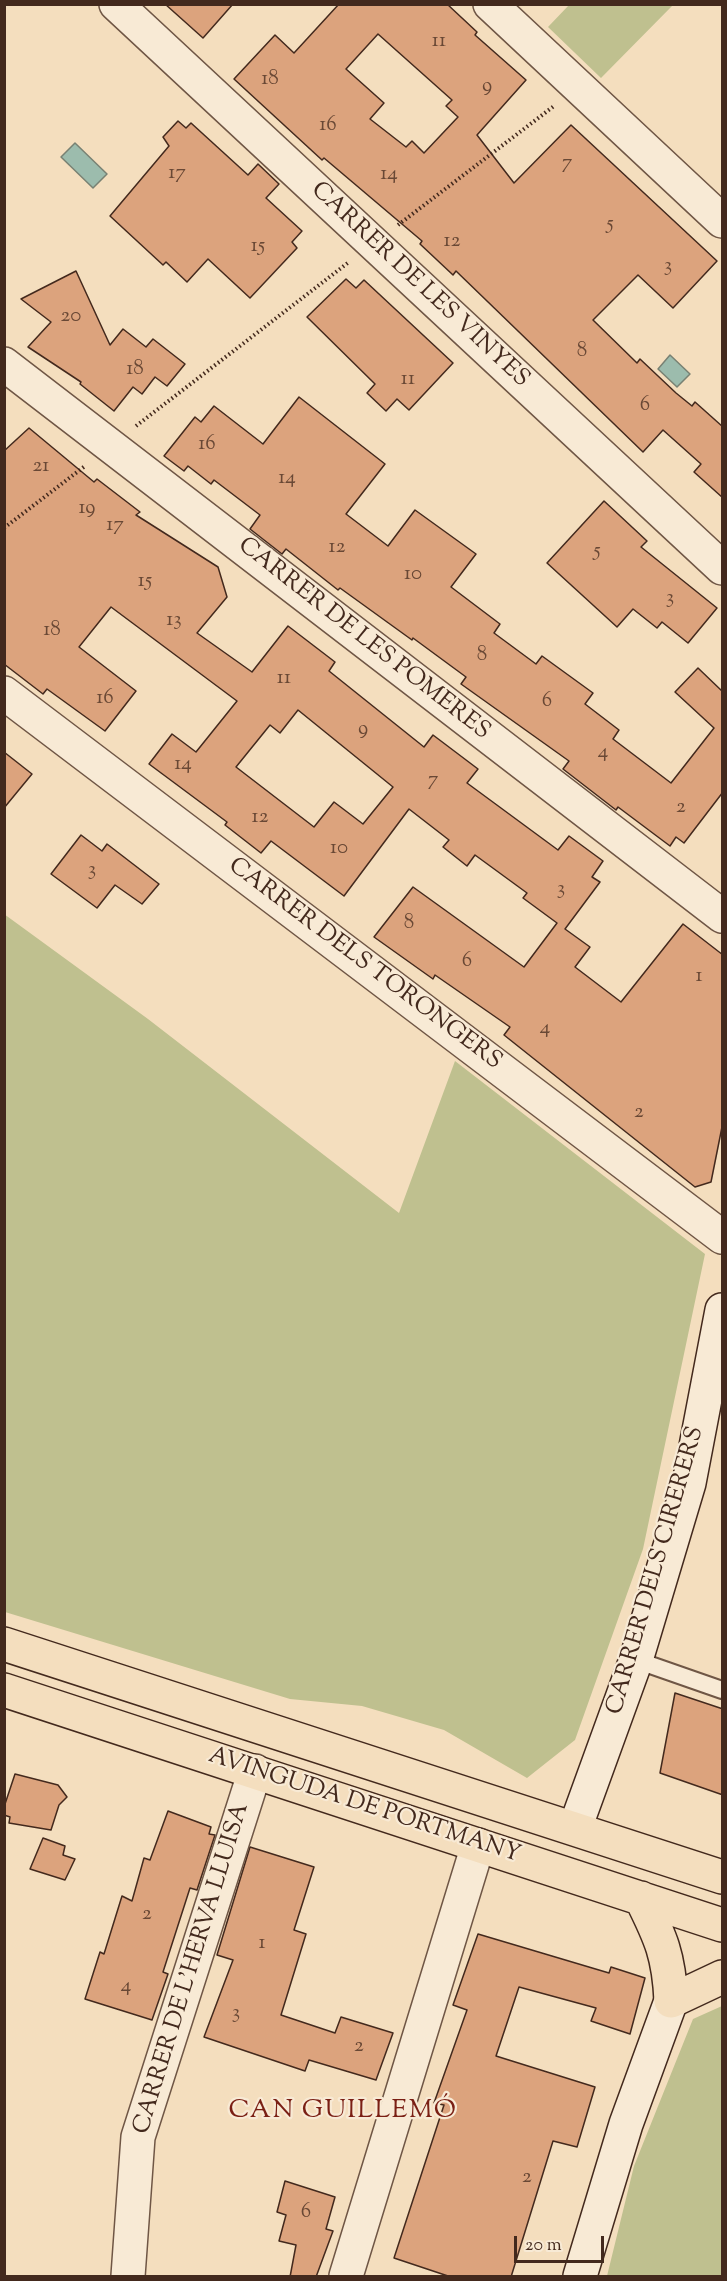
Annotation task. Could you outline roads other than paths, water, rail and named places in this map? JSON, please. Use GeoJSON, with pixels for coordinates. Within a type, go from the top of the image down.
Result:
{"type":"FeatureCollection","features":[{"type":"Feature","properties":{"kind":"main road","name":"AVINGUDA DE PORTMANY"},"geometry":{"type":"LineString","coordinates":[[4,1644],[723,1877]]}},
{"type":"Feature","properties":{"kind":"main road","name":"AVINGUDA DE PORTMANY"},"geometry":{"type":"LineString","coordinates":[[4,1690],[723,1925]]}},
{"type":"Feature","properties":{"kind":"main road"},"geometry":{"type":"LineString","coordinates":[[641,1898],[663,1944],[670,1967],[671,2001],[723,1977]]}},
{"type":"Feature","properties":{"kind":"street","name":"CARRER DE LES VINYES"},"geometry":{"type":"LineString","coordinates":[[116,4],[723,568]]}},
{"type":"Feature","properties":{"kind":"street"},"geometry":{"type":"LineString","coordinates":[[490,4],[723,220]]}},
{"type":"Feature","properties":{"kind":"street","name":"CARRER DE LES POMERES"},"geometry":{"type":"LineString","coordinates":[[4,364],[723,916]]}},
{"type":"Feature","properties":{"kind":"street","name":"CARRER DELS TORONGERS"},"geometry":{"type":"LineString","coordinates":[[4,693],[723,1237]]}},
{"type":"Feature","properties":{"kind":"street","name":"CARRER DELS CIRERERS"},"geometry":{"type":"LineString","coordinates":[[575,1828],[636,1660],[689,1483],[723,1310]]}},
{"type":"Feature","properties":{"kind":"street","name":"CARRER DE L'HERVA LLUISA"},"geometry":{"type":"LineString","coordinates":[[128,2277],[138,2137],[255,1771]]}},
{"type":"Feature","properties":{"kind":"street"},"geometry":{"type":"LineString","coordinates":[[346,2277],[478,1845]]}},
{"type":"Feature","properties":{"kind":"street"},"geometry":{"type":"LineString","coordinates":[[580,2277],[626,2124],[671,2001]]}},
{"type":"Feature","properties":{"kind":"lane"},"geometry":{"type":"LineString","coordinates":[[636,1660],[723,1690]]}},
{"type":"Feature","properties":{"kind":"district","name":"CAN GUILLEMÓ"},"geometry":{"type":"Point","coordinates":[343,2113]}}]}
